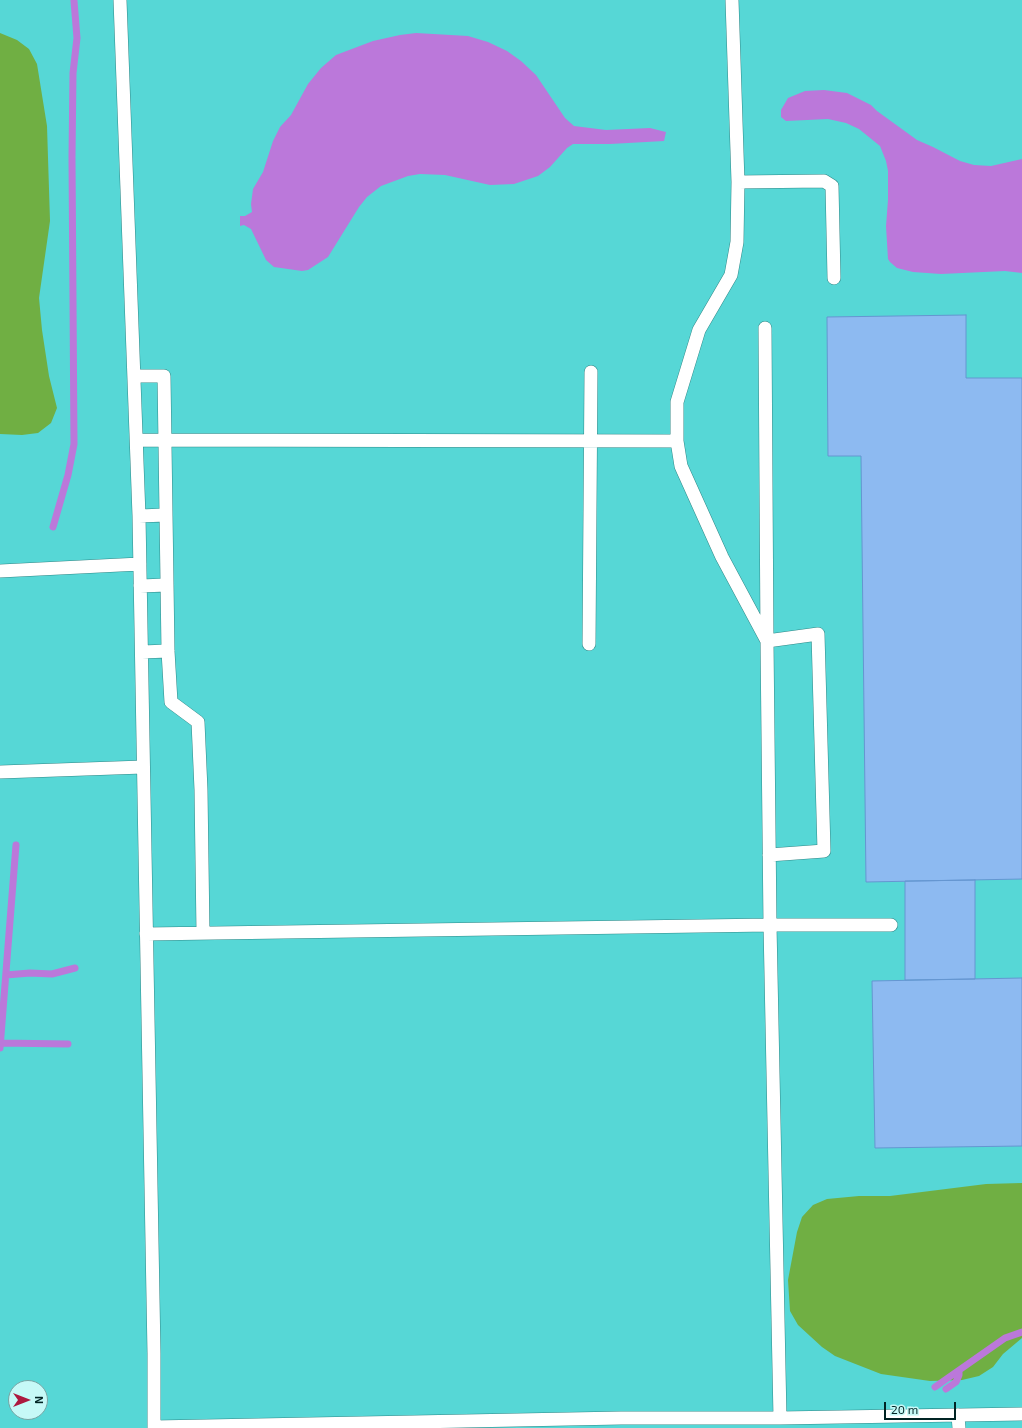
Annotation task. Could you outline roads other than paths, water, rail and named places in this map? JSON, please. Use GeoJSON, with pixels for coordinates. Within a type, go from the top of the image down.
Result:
{"type":"FeatureCollection","features":[{"type":"Feature","properties":{"kind":"lane"},"geometry":{"type":"LineString","coordinates":[[120,0],[139,516],[154,1345],[154,1428],[622,1423],[780,1418],[1022,1414]]}},
{"type":"Feature","properties":{"kind":"lane"},"geometry":{"type":"LineString","coordinates":[[732,0],[738,182],[737,242],[731,275],[698,330],[677,402],[677,441],[681,466],[722,557],[767,641]]}},
{"type":"Feature","properties":{"kind":"lane"},"geometry":{"type":"LineString","coordinates":[[738,182],[824,181],[832,186],[834,278]]}},
{"type":"Feature","properties":{"kind":"lane"},"geometry":{"type":"LineString","coordinates":[[765,328],[769,855],[780,1418]]}},
{"type":"Feature","properties":{"kind":"lane"},"geometry":{"type":"LineString","coordinates":[[590,644],[591,372]]}},
{"type":"Feature","properties":{"kind":"lane"},"geometry":{"type":"LineString","coordinates":[[135,376],[164,376],[168,651],[171,702],[198,722],[201,797],[203,933]]}},
{"type":"Feature","properties":{"kind":"lane"},"geometry":{"type":"LineString","coordinates":[[137,440],[677,441]]}},
{"type":"Feature","properties":{"kind":"lane"},"geometry":{"type":"LineString","coordinates":[[139,516],[166,515]]}},
{"type":"Feature","properties":{"kind":"lane"},"geometry":{"type":"LineString","coordinates":[[0,571],[140,564]]}},
{"type":"Feature","properties":{"kind":"lane"},"geometry":{"type":"LineString","coordinates":[[140,586],[167,585]]}},
{"type":"Feature","properties":{"kind":"lane"},"geometry":{"type":"LineString","coordinates":[[767,641],[818,634],[824,851],[769,855]]}},
{"type":"Feature","properties":{"kind":"lane"},"geometry":{"type":"LineString","coordinates":[[142,652],[168,651]]}},
{"type":"Feature","properties":{"kind":"lane"},"geometry":{"type":"LineString","coordinates":[[0,772],[143,767]]}},
{"type":"Feature","properties":{"kind":"lane"},"geometry":{"type":"LineString","coordinates":[[146,934],[891,925]]}},
{"type":"Feature","properties":{"kind":"lane"},"geometry":{"type":"LineString","coordinates":[[958,1415],[959,1428]]}},
{"type":"Feature","properties":{"kind":"waterway"},"geometry":{"type":"LineString","coordinates":[[53,527],[68,475],[74,444],[72,157],[73,73],[77,38],[74,1]]}},
{"type":"Feature","properties":{"kind":"waterway"},"geometry":{"type":"LineString","coordinates":[[0,1048],[16,845]]}},
{"type":"Feature","properties":{"kind":"waterway"},"geometry":{"type":"LineString","coordinates":[[6,975],[30,973],[52,974],[75,968]]}},
{"type":"Feature","properties":{"kind":"waterway"},"geometry":{"type":"LineString","coordinates":[[0,1043],[68,1044]]}},
{"type":"Feature","properties":{"kind":"waterway"},"geometry":{"type":"LineString","coordinates":[[935,1387],[1005,1338],[1022,1332]]}},
{"type":"Feature","properties":{"kind":"waterway"},"geometry":{"type":"LineString","coordinates":[[946,1389],[956,1382],[959,1371]]}}]}
